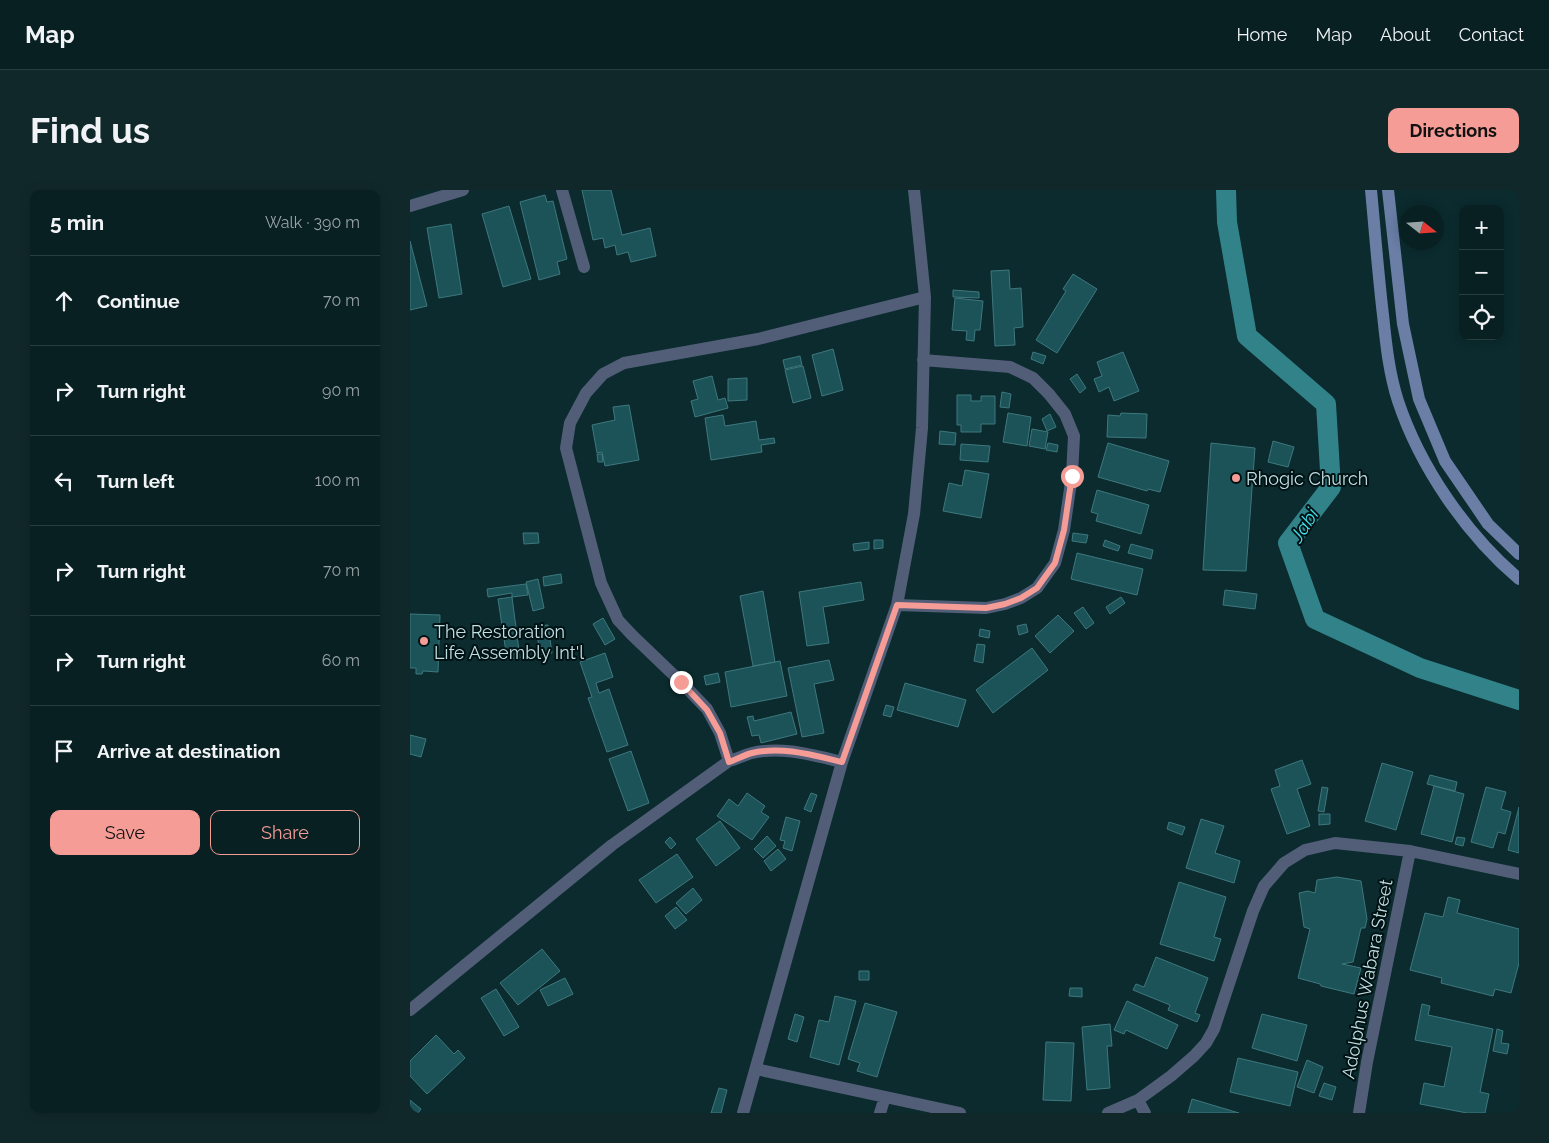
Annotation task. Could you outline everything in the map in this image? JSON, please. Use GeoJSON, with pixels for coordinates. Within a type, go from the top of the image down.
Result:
{"type":"FeatureCollection","features":[{"type":"Feature","properties":{"kind":"street"},"geometry":{"type":"LineString","coordinates":[[410,206],[463,190]]}},
{"type":"Feature","properties":{"kind":"street"},"geometry":{"type":"LineString","coordinates":[[562,190],[584,267]]}},
{"type":"Feature","properties":{"kind":"street"},"geometry":{"type":"LineString","coordinates":[[743,1113],[842,762],[897,605],[914,514],[922,428],[925,297],[914,190]]}},
{"type":"Feature","properties":{"kind":"street"},"geometry":{"type":"LineString","coordinates":[[1371,190],[1387,355],[1398,401],[1416,442],[1442,491],[1481,542],[1519,578]]}},
{"type":"Feature","properties":{"kind":"street"},"geometry":{"type":"LineString","coordinates":[[1388,190],[1403,324],[1420,399],[1445,461],[1488,524],[1519,554]]}},
{"type":"Feature","properties":{"kind":"street"},"geometry":{"type":"LineString","coordinates":[[729,762],[720,733],[707,710],[618,620],[601,583],[566,448],[570,423],[586,393],[603,374],[624,363],[758,339],[925,297]]}},
{"type":"Feature","properties":{"kind":"street"},"geometry":{"type":"LineString","coordinates":[[897,605],[986,608],[1021,598],[1037,588],[1055,563],[1064,530],[1072,476],[1074,436],[1065,414],[1033,378],[1010,367],[923,360]]}},
{"type":"Feature","properties":{"kind":"street"},"geometry":{"type":"LineString","coordinates":[[410,1010],[612,845],[729,762],[752,753],[775,751],[794,752],[842,762]]}},
{"type":"Feature","properties":{"kind":"street"},"geometry":{"type":"LineString","coordinates":[[1108,1113],[1138,1100],[1171,1076],[1206,1043],[1214,1029],[1253,911],[1264,886],[1284,863],[1305,850],[1335,843],[1410,851],[1519,874]]}},
{"type":"Feature","properties":{"kind":"street","name":"Adolphus Wabara Street"},"geometry":{"type":"LineString","coordinates":[[1359,1113],[1410,851]]}},
{"type":"Feature","properties":{"kind":"street"},"geometry":{"type":"LineString","coordinates":[[756,1069],[960,1113]]}},
{"type":"Feature","properties":{"kind":"street"},"geometry":{"type":"LineString","coordinates":[[880,1113],[885,1097]]}},
{"type":"Feature","properties":{"kind":"street"},"geometry":{"type":"LineString","coordinates":[[1138,1100],[1146,1113]]}},
{"type":"Feature","properties":{"kind":"building"},"geometry":{"type":"Polygon","coordinates":[[[582,190],[611,190],[622,235],[650,228],[656,256],[631,262],[628,252],[617,255],[615,245],[605,248],[603,238],[593,240],[582,190]]]}},
{"type":"Feature","properties":{"kind":"building"},"geometry":{"type":"Polygon","coordinates":[[[545,195],[547,202],[553,201],[567,259],[557,262],[560,274],[539,280],[520,202],[545,195]]]}},
{"type":"Feature","properties":{"kind":"building"},"geometry":{"type":"Polygon","coordinates":[[[509,206],[531,279],[503,287],[482,214],[509,206]]]}},
{"type":"Feature","properties":{"kind":"building"},"geometry":{"type":"Polygon","coordinates":[[[451,224],[462,294],[439,298],[427,228],[451,224]]]}},
{"type":"Feature","properties":{"kind":"building"},"geometry":{"type":"Polygon","coordinates":[[[410,241],[427,306],[410,310],[410,241]]]}},
{"type":"Feature","properties":{"kind":"building"},"geometry":{"type":"Polygon","coordinates":[[[1009,270],[1010,289],[1021,288],[1023,327],[1014,328],[1015,345],[995,346],[991,271],[1009,270]]]}},
{"type":"Feature","properties":{"kind":"building"},"geometry":{"type":"Polygon","coordinates":[[[1073,274],[1097,289],[1057,353],[1036,340],[1066,291],[1063,289],[1073,274]]]}},
{"type":"Feature","properties":{"kind":"building"},"geometry":{"type":"Polygon","coordinates":[[[953,290],[979,292],[979,298],[953,297],[953,290]]]}},
{"type":"Feature","properties":{"kind":"building"},"geometry":{"type":"Polygon","coordinates":[[[955,298],[983,301],[980,330],[975,330],[974,341],[966,340],[967,331],[952,330],[955,298]]]}},
{"type":"Feature","properties":{"kind":"building"},"geometry":{"type":"Polygon","coordinates":[[[833,349],[843,390],[822,396],[812,355],[833,349]]]}},
{"type":"Feature","properties":{"kind":"building"},"geometry":{"type":"Polygon","coordinates":[[[1033,352],[1046,356],[1043,364],[1031,359],[1033,352]]]}},
{"type":"Feature","properties":{"kind":"building"},"geometry":{"type":"Polygon","coordinates":[[[1123,352],[1139,391],[1114,401],[1109,387],[1099,392],[1094,379],[1102,376],[1097,362],[1123,352]]]}},
{"type":"Feature","properties":{"kind":"building"},"geometry":{"type":"Polygon","coordinates":[[[800,356],[802,365],[785,369],[783,360],[800,356]]]}},
{"type":"Feature","properties":{"kind":"building"},"geometry":{"type":"Polygon","coordinates":[[[803,366],[811,398],[793,403],[785,370],[803,366]]]}},
{"type":"Feature","properties":{"kind":"building"},"geometry":{"type":"Polygon","coordinates":[[[1077,374],[1086,388],[1080,393],[1070,379],[1077,374]]]}},
{"type":"Feature","properties":{"kind":"building"},"geometry":{"type":"Polygon","coordinates":[[[712,376],[718,400],[725,398],[728,408],[695,417],[691,401],[698,399],[693,381],[712,376]]]}},
{"type":"Feature","properties":{"kind":"building"},"geometry":{"type":"Polygon","coordinates":[[[747,378],[747,400],[728,401],[728,379],[747,378]]]}},
{"type":"Feature","properties":{"kind":"building"},"geometry":{"type":"Polygon","coordinates":[[[1002,392],[1011,394],[1009,408],[1000,407],[1002,392]]]}},
{"type":"Feature","properties":{"kind":"building"},"geometry":{"type":"Polygon","coordinates":[[[957,395],[971,395],[971,401],[981,401],[981,396],[995,396],[995,424],[981,424],[981,432],[961,432],[961,425],[957,425],[957,395]]]}},
{"type":"Feature","properties":{"kind":"building"},"geometry":{"type":"Polygon","coordinates":[[[629,405],[639,460],[605,466],[602,452],[597,453],[592,425],[615,420],[613,407],[629,405]]]}},
{"type":"Feature","properties":{"kind":"building"},"geometry":{"type":"Polygon","coordinates":[[[1008,413],[1031,417],[1027,446],[1003,442],[1008,413]]]}},
{"type":"Feature","properties":{"kind":"building"},"geometry":{"type":"Polygon","coordinates":[[[1121,413],[1147,414],[1146,438],[1107,437],[1108,415],[1120,416],[1121,413]]]}},
{"type":"Feature","properties":{"kind":"building"},"geometry":{"type":"Polygon","coordinates":[[[1050,414],[1056,427],[1047,431],[1042,419],[1050,414]]]}},
{"type":"Feature","properties":{"kind":"building"},"geometry":{"type":"Polygon","coordinates":[[[723,415],[725,426],[756,421],[759,440],[774,438],[775,443],[761,445],[762,452],[711,460],[705,418],[723,415]]]}},
{"type":"Feature","properties":{"kind":"building"},"geometry":{"type":"Polygon","coordinates":[[[1032,429],[1048,432],[1045,449],[1029,446],[1032,429]]]}},
{"type":"Feature","properties":{"kind":"building"},"geometry":{"type":"Polygon","coordinates":[[[940,431],[956,433],[955,445],[939,444],[940,431]]]}},
{"type":"Feature","properties":{"kind":"building"},"geometry":{"type":"Polygon","coordinates":[[[1273,441],[1294,447],[1288,467],[1268,462],[1273,441]]]}},
{"type":"Feature","properties":{"kind":"building"},"geometry":{"type":"Polygon","coordinates":[[[1048,443],[1058,445],[1057,452],[1046,450],[1048,443]]]}},
{"type":"Feature","properties":{"kind":"building"},"geometry":{"type":"Polygon","coordinates":[[[1108,443],[1169,461],[1160,492],[1148,489],[1147,491],[1098,477],[1108,443]]]}},
{"type":"Feature","properties":{"kind":"building"},"geometry":{"type":"Polygon","coordinates":[[[1211,443],[1255,448],[1246,571],[1203,570],[1211,443]]]}},
{"type":"Feature","properties":{"kind":"building"},"geometry":{"type":"Polygon","coordinates":[[[961,444],[990,446],[988,462],[960,460],[961,444]]]}},
{"type":"Feature","properties":{"kind":"building"},"geometry":{"type":"Polygon","coordinates":[[[597,454],[602,454],[603,462],[598,462],[597,454]]]}},
{"type":"Feature","properties":{"kind":"building"},"geometry":{"type":"Polygon","coordinates":[[[965,470],[989,474],[981,518],[943,511],[949,483],[962,486],[965,470]]]}},
{"type":"Feature","properties":{"kind":"building"},"geometry":{"type":"Polygon","coordinates":[[[1097,490],[1149,505],[1141,534],[1096,521],[1098,514],[1091,512],[1097,490]]]}},
{"type":"Feature","properties":{"kind":"building"},"geometry":{"type":"Polygon","coordinates":[[[523,533],[538,533],[539,543],[524,544],[523,533]]]}},
{"type":"Feature","properties":{"kind":"building"},"geometry":{"type":"Polygon","coordinates":[[[1073,533],[1088,535],[1086,543],[1072,541],[1073,533]]]}},
{"type":"Feature","properties":{"kind":"building"},"geometry":{"type":"Polygon","coordinates":[[[874,540],[883,540],[883,548],[874,549],[874,540]]]}},
{"type":"Feature","properties":{"kind":"building"},"geometry":{"type":"Polygon","coordinates":[[[1105,540],[1120,546],[1118,551],[1103,546],[1105,540]]]}},
{"type":"Feature","properties":{"kind":"building"},"geometry":{"type":"Polygon","coordinates":[[[869,542],[869,549],[854,551],[853,544],[869,542]]]}},
{"type":"Feature","properties":{"kind":"building"},"geometry":{"type":"Polygon","coordinates":[[[1131,544],[1153,550],[1151,559],[1128,553],[1131,544]]]}},
{"type":"Feature","properties":{"kind":"building"},"geometry":{"type":"Polygon","coordinates":[[[1077,553],[1143,569],[1137,595],[1071,579],[1077,553]]]}},
{"type":"Feature","properties":{"kind":"building"},"geometry":{"type":"Polygon","coordinates":[[[561,574],[562,583],[544,586],[543,577],[561,574]]]}},
{"type":"Feature","properties":{"kind":"building"},"geometry":{"type":"Polygon","coordinates":[[[538,579],[544,608],[533,611],[526,582],[538,579]]]}},
{"type":"Feature","properties":{"kind":"building"},"geometry":{"type":"Polygon","coordinates":[[[861,582],[864,600],[823,607],[829,643],[807,646],[799,592],[861,582]]]}},
{"type":"Feature","properties":{"kind":"building"},"geometry":{"type":"Polygon","coordinates":[[[526,584],[528,595],[512,597],[512,593],[488,597],[487,589],[526,584]]]}},
{"type":"Feature","properties":{"kind":"building"},"geometry":{"type":"Polygon","coordinates":[[[1225,590],[1257,594],[1255,609],[1223,605],[1225,590]]]}},
{"type":"Feature","properties":{"kind":"building"},"geometry":{"type":"Polygon","coordinates":[[[763,591],[775,662],[753,666],[740,596],[763,591]]]}},
{"type":"Feature","properties":{"kind":"building"},"geometry":{"type":"Polygon","coordinates":[[[512,597],[520,658],[507,659],[498,599],[512,597]]]}},
{"type":"Feature","properties":{"kind":"building"},"geometry":{"type":"Polygon","coordinates":[[[1121,597],[1125,603],[1110,614],[1106,607],[1121,597]]]}},
{"type":"Feature","properties":{"kind":"building"},"geometry":{"type":"Polygon","coordinates":[[[1083,607],[1094,623],[1086,629],[1074,613],[1083,607]]]}},
{"type":"Feature","properties":{"kind":"building","name":"The Restoration Life Assembly Int'l"},"geometry":{"type":"Polygon","coordinates":[[[410,614],[440,615],[438,672],[423,671],[422,674],[416,674],[416,668],[410,668],[410,614]]]}},
{"type":"Feature","properties":{"kind":"building"},"geometry":{"type":"Polygon","coordinates":[[[1058,615],[1074,631],[1050,653],[1035,636],[1058,615]]]}},
{"type":"Feature","properties":{"kind":"building"},"geometry":{"type":"Polygon","coordinates":[[[603,618],[615,639],[605,645],[593,624],[603,618]]]}},
{"type":"Feature","properties":{"kind":"building"},"geometry":{"type":"Polygon","coordinates":[[[1026,624],[1028,632],[1019,635],[1017,626],[1026,624]]]}},
{"type":"Feature","properties":{"kind":"building"},"geometry":{"type":"Polygon","coordinates":[[[548,625],[552,653],[540,655],[536,626],[548,625]]]}},
{"type":"Feature","properties":{"kind":"building"},"geometry":{"type":"Polygon","coordinates":[[[980,629],[990,631],[989,638],[979,636],[980,629]]]}},
{"type":"Feature","properties":{"kind":"building"},"geometry":{"type":"Polygon","coordinates":[[[977,644],[985,645],[983,663],[974,661],[977,644]]]}},
{"type":"Feature","properties":{"kind":"building"},"geometry":{"type":"Polygon","coordinates":[[[1032,648],[1048,670],[993,713],[976,690],[1032,648]]]}},
{"type":"Feature","properties":{"kind":"building"},"geometry":{"type":"Polygon","coordinates":[[[605,653],[613,677],[596,683],[599,693],[609,689],[628,745],[607,752],[588,698],[592,697],[580,662],[605,653]]]}},
{"type":"Feature","properties":{"kind":"building"},"geometry":{"type":"Polygon","coordinates":[[[829,660],[834,680],[814,684],[824,733],[802,737],[788,668],[829,660]]]}},
{"type":"Feature","properties":{"kind":"building"},"geometry":{"type":"Polygon","coordinates":[[[780,661],[787,696],[731,707],[725,672],[780,661]]]}},
{"type":"Feature","properties":{"kind":"building"},"geometry":{"type":"Polygon","coordinates":[[[718,673],[720,682],[706,685],[704,676],[718,673]]]}},
{"type":"Feature","properties":{"kind":"building"},"geometry":{"type":"Polygon","coordinates":[[[905,683],[966,700],[958,727],[897,710],[905,683]]]}},
{"type":"Feature","properties":{"kind":"building"},"geometry":{"type":"Polygon","coordinates":[[[886,705],[894,707],[891,717],[883,715],[886,705]]]}},
{"type":"Feature","properties":{"kind":"building"},"geometry":{"type":"Polygon","coordinates":[[[791,712],[797,734],[761,743],[759,735],[752,736],[747,717],[753,716],[754,721],[791,712]]]}},
{"type":"Feature","properties":{"kind":"building"},"geometry":{"type":"Polygon","coordinates":[[[410,735],[426,739],[421,757],[410,754],[410,735]]]}},
{"type":"Feature","properties":{"kind":"building"},"geometry":{"type":"Polygon","coordinates":[[[631,751],[649,803],[628,811],[609,759],[631,751]]]}},
{"type":"Feature","properties":{"kind":"building"},"geometry":{"type":"Polygon","coordinates":[[[1302,760],[1311,784],[1297,789],[1310,826],[1287,834],[1271,789],[1280,786],[1275,770],[1302,760]]]}},
{"type":"Feature","properties":{"kind":"building"},"geometry":{"type":"Polygon","coordinates":[[[1382,763],[1413,772],[1396,830],[1365,821],[1382,763]]]}},
{"type":"Feature","properties":{"kind":"building"},"geometry":{"type":"Polygon","coordinates":[[[1430,775],[1457,782],[1455,791],[1427,784],[1430,775]]]}},
{"type":"Feature","properties":{"kind":"building"},"geometry":{"type":"Polygon","coordinates":[[[1434,786],[1464,794],[1452,842],[1421,834],[1434,786]]]}},
{"type":"Feature","properties":{"kind":"building"},"geometry":{"type":"Polygon","coordinates":[[[1322,787],[1328,788],[1324,812],[1318,811],[1322,787]]]}},
{"type":"Feature","properties":{"kind":"building"},"geometry":{"type":"Polygon","coordinates":[[[1486,787],[1506,792],[1501,809],[1511,812],[1505,834],[1498,832],[1493,848],[1471,842],[1486,787]]]}},
{"type":"Feature","properties":{"kind":"building"},"geometry":{"type":"Polygon","coordinates":[[[747,793],[765,806],[761,812],[769,817],[752,840],[717,816],[729,799],[738,806],[747,793]]]}},
{"type":"Feature","properties":{"kind":"building"},"geometry":{"type":"Polygon","coordinates":[[[811,793],[817,795],[811,812],[804,809],[811,793]]]}},
{"type":"Feature","properties":{"kind":"building"},"geometry":{"type":"Polygon","coordinates":[[[1519,807],[1519,853],[1508,850],[1519,807]]]}},
{"type":"Feature","properties":{"kind":"building"},"geometry":{"type":"Polygon","coordinates":[[[1319,814],[1330,814],[1330,824],[1319,825],[1319,814]]]}},
{"type":"Feature","properties":{"kind":"building"},"geometry":{"type":"Polygon","coordinates":[[[786,817],[800,821],[792,851],[783,848],[785,841],[780,840],[786,817]]]}},
{"type":"Feature","properties":{"kind":"building"},"geometry":{"type":"Polygon","coordinates":[[[1201,819],[1224,826],[1215,853],[1240,861],[1234,883],[1186,868],[1201,819]]]}},
{"type":"Feature","properties":{"kind":"building"},"geometry":{"type":"Polygon","coordinates":[[[720,821],[740,848],[716,866],[696,839],[720,821]]]}},
{"type":"Feature","properties":{"kind":"building"},"geometry":{"type":"Polygon","coordinates":[[[1169,822],[1185,827],[1182,835],[1167,829],[1169,822]]]}},
{"type":"Feature","properties":{"kind":"building"},"geometry":{"type":"Polygon","coordinates":[[[767,836],[776,846],[763,858],[754,849],[767,836]]]}},
{"type":"Feature","properties":{"kind":"building"},"geometry":{"type":"Polygon","coordinates":[[[670,837],[676,844],[671,849],[665,842],[670,837]]]}},
{"type":"Feature","properties":{"kind":"building"},"geometry":{"type":"Polygon","coordinates":[[[1457,837],[1465,838],[1463,846],[1455,844],[1457,837]]]}},
{"type":"Feature","properties":{"kind":"building"},"geometry":{"type":"Polygon","coordinates":[[[778,849],[786,859],[771,871],[764,861],[778,849]]]}},
{"type":"Feature","properties":{"kind":"building"},"geometry":{"type":"Polygon","coordinates":[[[677,854],[693,877],[656,903],[639,880],[677,854]]]}},
{"type":"Feature","properties":{"kind":"building"},"geometry":{"type":"Polygon","coordinates":[[[1337,877],[1361,881],[1367,919],[1365,928],[1361,928],[1353,962],[1342,964],[1361,968],[1354,994],[1298,978],[1310,929],[1304,927],[1299,893],[1308,891],[1315,893],[1317,880],[1337,877]]]}},
{"type":"Feature","properties":{"kind":"building"},"geometry":{"type":"Polygon","coordinates":[[[1179,882],[1226,897],[1214,937],[1221,939],[1214,961],[1160,944],[1179,882]]]}},
{"type":"Feature","properties":{"kind":"building"},"geometry":{"type":"Polygon","coordinates":[[[693,888],[702,900],[686,914],[676,903],[693,888]]]}},
{"type":"Feature","properties":{"kind":"building"},"geometry":{"type":"Polygon","coordinates":[[[1448,897],[1460,900],[1457,913],[1519,929],[1519,963],[1511,993],[1495,989],[1493,996],[1441,983],[1442,978],[1410,970],[1425,913],[1443,917],[1448,897]]]}},
{"type":"Feature","properties":{"kind":"building"},"geometry":{"type":"Polygon","coordinates":[[[676,907],[687,920],[675,929],[665,916],[676,907]]]}},
{"type":"Feature","properties":{"kind":"building"},"geometry":{"type":"Polygon","coordinates":[[[542,949],[560,971],[518,1005],[500,983],[542,949]]]}},
{"type":"Feature","properties":{"kind":"building"},"geometry":{"type":"Polygon","coordinates":[[[1156,957],[1208,978],[1195,1013],[1200,1015],[1197,1022],[1168,1010],[1170,1005],[1133,990],[1136,984],[1144,987],[1156,957]]]}},
{"type":"Feature","properties":{"kind":"building"},"geometry":{"type":"Polygon","coordinates":[[[859,971],[869,971],[869,980],[859,980],[859,971]]]}},
{"type":"Feature","properties":{"kind":"building"},"geometry":{"type":"Polygon","coordinates":[[[565,978],[573,994],[548,1006],[540,990],[565,978]]]}},
{"type":"Feature","properties":{"kind":"building"},"geometry":{"type":"Polygon","coordinates":[[[1070,988],[1082,988],[1082,997],[1069,996],[1070,988]]]}},
{"type":"Feature","properties":{"kind":"building"},"geometry":{"type":"Polygon","coordinates":[[[496,989],[519,1027],[504,1036],[481,998],[496,989]]]}},
{"type":"Feature","properties":{"kind":"building"},"geometry":{"type":"Polygon","coordinates":[[[835,996],[856,1001],[839,1065],[810,1057],[819,1020],[829,1022],[835,996]]]}},
{"type":"Feature","properties":{"kind":"building"},"geometry":{"type":"Polygon","coordinates":[[[1127,1001],[1178,1025],[1167,1049],[1126,1030],[1124,1034],[1114,1030],[1127,1001]]]}},
{"type":"Feature","properties":{"kind":"building"},"geometry":{"type":"Polygon","coordinates":[[[865,1003],[897,1012],[877,1077],[857,1071],[860,1063],[848,1059],[865,1003]]]}},
{"type":"Feature","properties":{"kind":"building"},"geometry":{"type":"Polygon","coordinates":[[[1422,1004],[1430,1006],[1428,1015],[1493,1029],[1480,1092],[1489,1094],[1485,1113],[1467,1113],[1420,1104],[1424,1083],[1444,1087],[1452,1047],[1415,1040],[1422,1004]]]}},
{"type":"Feature","properties":{"kind":"building"},"geometry":{"type":"Polygon","coordinates":[[[795,1014],[804,1017],[797,1042],[788,1039],[795,1014]]]}},
{"type":"Feature","properties":{"kind":"building"},"geometry":{"type":"Polygon","coordinates":[[[1262,1014],[1307,1025],[1297,1061],[1252,1048],[1262,1014]]]}},
{"type":"Feature","properties":{"kind":"building"},"geometry":{"type":"Polygon","coordinates":[[[1110,1024],[1112,1046],[1107,1046],[1110,1088],[1087,1090],[1082,1027],[1110,1024]]]}},
{"type":"Feature","properties":{"kind":"building"},"geometry":{"type":"Polygon","coordinates":[[[1497,1029],[1503,1031],[1501,1043],[1509,1044],[1507,1054],[1493,1051],[1497,1029]]]}},
{"type":"Feature","properties":{"kind":"building"},"geometry":{"type":"Polygon","coordinates":[[[436,1035],[454,1054],[458,1050],[465,1058],[427,1094],[410,1076],[410,1061],[436,1035]]]}},
{"type":"Feature","properties":{"kind":"building"},"geometry":{"type":"Polygon","coordinates":[[[1046,1042],[1074,1043],[1071,1101],[1043,1100],[1046,1042]]]}},
{"type":"Feature","properties":{"kind":"building"},"geometry":{"type":"Polygon","coordinates":[[[1238,1058],[1298,1072],[1290,1106],[1230,1092],[1238,1058]]]}},
{"type":"Feature","properties":{"kind":"building"},"geometry":{"type":"Polygon","coordinates":[[[1307,1060],[1323,1067],[1314,1093],[1297,1087],[1307,1060]]]}},
{"type":"Feature","properties":{"kind":"building"},"geometry":{"type":"Polygon","coordinates":[[[1324,1083],[1336,1087],[1332,1100],[1319,1096],[1324,1083]]]}},
{"type":"Feature","properties":{"kind":"building"},"geometry":{"type":"Polygon","coordinates":[[[719,1088],[727,1090],[721,1113],[711,1113],[719,1088]]]}},
{"type":"Feature","properties":{"kind":"building"},"geometry":{"type":"Polygon","coordinates":[[[1192,1099],[1239,1113],[1188,1113],[1192,1099]]]}},
{"type":"Feature","properties":{"kind":"building"},"geometry":{"type":"Polygon","coordinates":[[[410,1100],[421,1109],[418,1113],[410,1113],[410,1100]]]}},
{"type":"Feature","properties":{"kind":"waterway","name":"Jabi"},"geometry":{"type":"LineString","coordinates":[[1226,190],[1227,222],[1247,336],[1326,404],[1331,487],[1288,543],[1315,619],[1420,668],[1519,700]]}},
{"type":"Feature","properties":{"kind":"place","name":"Rhogic Church"},"geometry":{"type":"Point","coordinates":[1236,478]}},
{"type":"Feature","properties":{"kind":"place","name":"The Restoration Life Assembly Int'l"},"geometry":{"type":"Point","coordinates":[424,641]}},
{"type":"Feature","properties":{"kind":"route"},"geometry":{"type":"LineString","coordinates":[[681,682],[707,710],[720,733],[729,762],[752,753],[775,751],[794,752],[842,762],[897,605],[986,608],[1021,598],[1037,588],[1055,563],[1064,530],[1072,476]]}}]}
